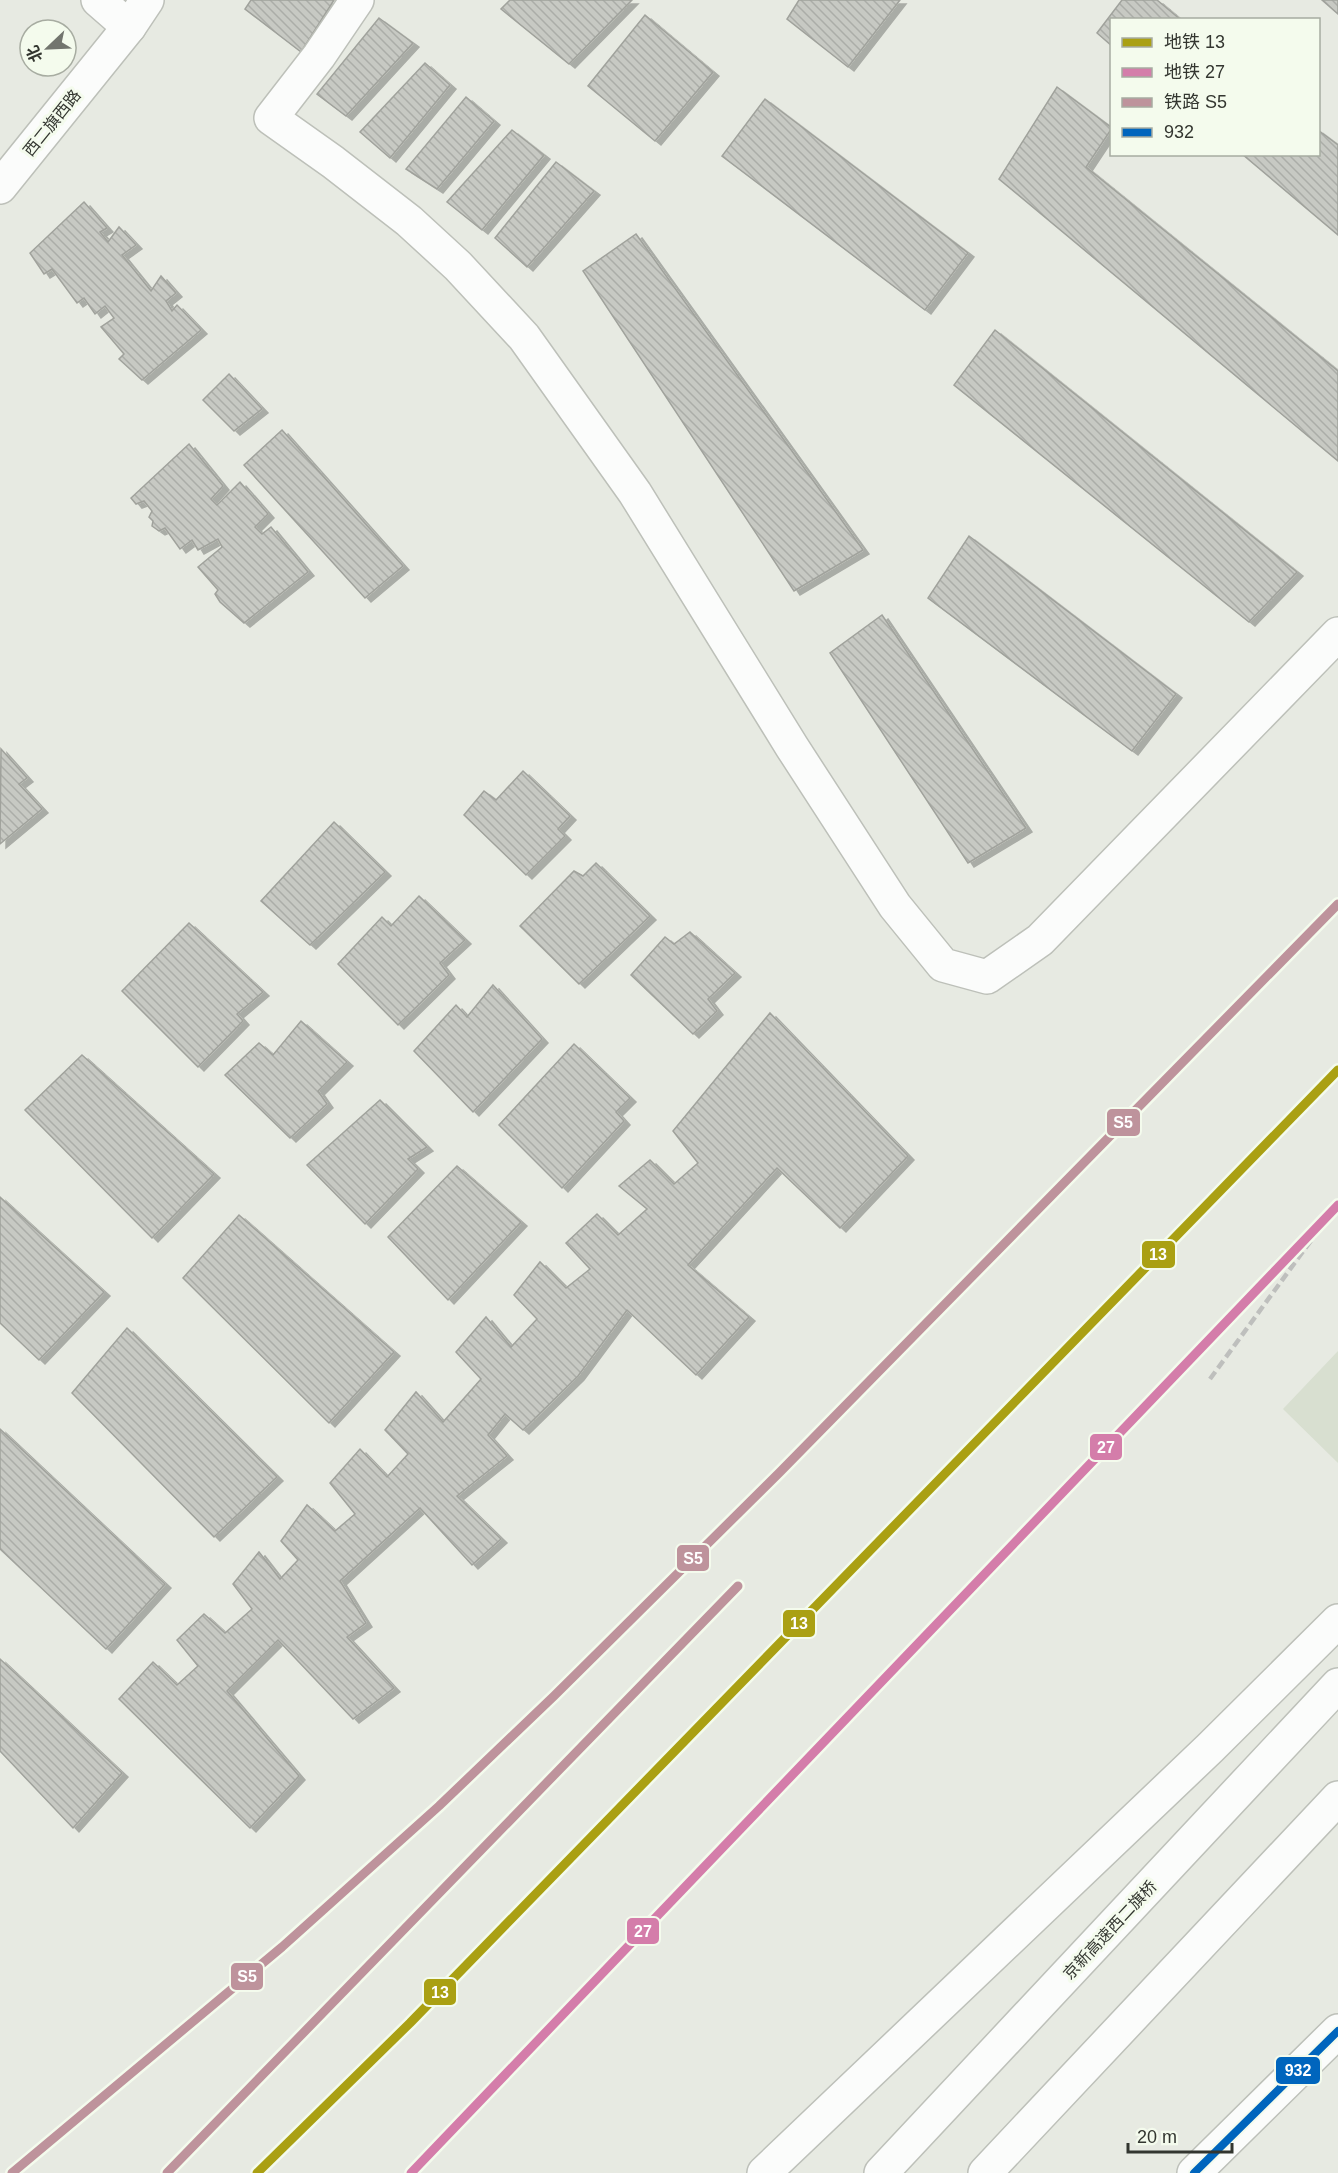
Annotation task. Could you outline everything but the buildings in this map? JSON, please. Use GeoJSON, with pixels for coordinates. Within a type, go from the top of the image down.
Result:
{"type":"FeatureCollection","features":[{"type":"Feature","properties":{"kind":"main road"},"geometry":{"type":"LineString","coordinates":[[98,0],[129,27]]}},
{"type":"Feature","properties":{"kind":"main road","name":"西二旗西路"},"geometry":{"type":"LineString","coordinates":[[0,187],[129,27],[147,0]]}},
{"type":"Feature","properties":{"kind":"main road"},"geometry":{"type":"LineString","coordinates":[[357,0],[319,56],[271,118],[410,221],[458,266],[524,337],[635,493],[792,747],[895,906],[943,964],[987,977],[1040,940],[1338,634]]}},
{"type":"Feature","properties":{"kind":"main road"},"geometry":{"type":"LineString","coordinates":[[764,2173],[1202,1756],[1338,1621]]}},
{"type":"Feature","properties":{"kind":"main road","name":"京新高速西二旗桥"},"geometry":{"type":"LineString","coordinates":[[881,2173],[1338,1686]]}},
{"type":"Feature","properties":{"kind":"main road"},"geometry":{"type":"LineString","coordinates":[[985,2173],[1338,1798]]}},
{"type":"Feature","properties":{"kind":"main road"},"geometry":{"type":"LineString","coordinates":[[1194,2173],[1338,2031]]}},
{"type":"Feature","properties":{"kind":"shaded area"},"geometry":{"type":"Polygon","coordinates":[[[1338,1351],[1338,1463],[1283,1409],[1338,1351]]]}},
{"type":"Feature","properties":{"kind":"railway"},"geometry":{"type":"LineString","coordinates":[[1210,1379],[1334,1209]]}},
{"type":"Feature","properties":{"kind":"metro line","name":"13"},"geometry":{"type":"LineString","coordinates":[[257,2173],[410,2023],[1338,1070]]}},
{"type":"Feature","properties":{"kind":"metro line","name":"27"},"geometry":{"type":"LineString","coordinates":[[411,2173],[1338,1205]]}},
{"type":"Feature","properties":{"kind":"rail line","name":"S5"},"geometry":{"type":"LineString","coordinates":[[12,2173],[282,1947],[439,1806],[554,1696],[780,1472],[1338,904]]}},
{"type":"Feature","properties":{"kind":"rail line","name":"S5"},"geometry":{"type":"LineString","coordinates":[[167,2173],[738,1586]]}},
{"type":"Feature","properties":{"kind":"transit line","name":"932"},"geometry":{"type":"LineString","coordinates":[[1194,2173],[1338,2031]]}}]}
